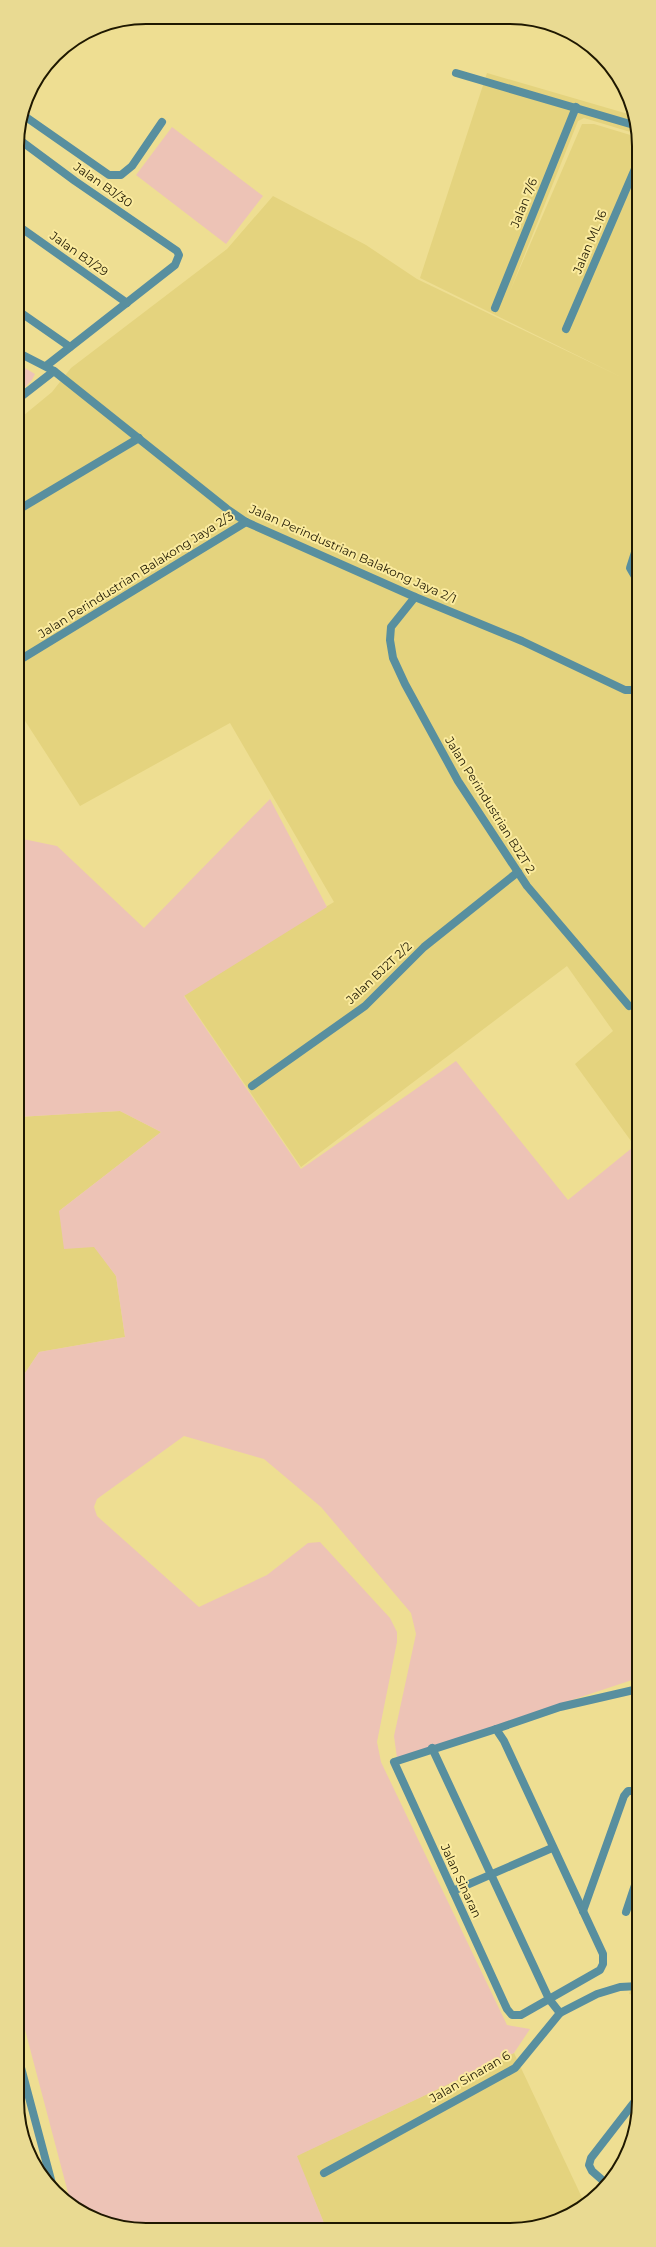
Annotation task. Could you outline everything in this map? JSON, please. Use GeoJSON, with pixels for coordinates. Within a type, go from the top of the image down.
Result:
{"type":"FeatureCollection","features":[{"type":"Feature","properties":{"kind":"street"},"geometry":{"type":"LineString","coordinates":[[456,73],[630,124]]}},
{"type":"Feature","properties":{"kind":"street","name":"Jalan 7/6"},"geometry":{"type":"LineString","coordinates":[[495,308],[576,107]]}},
{"type":"Feature","properties":{"kind":"street"},"geometry":{"type":"LineString","coordinates":[[27,118],[109,174],[121,175],[132,166],[162,122]]}},
{"type":"Feature","properties":{"kind":"street","name":"Jalan BJ/30"},"geometry":{"type":"LineString","coordinates":[[24,143],[75,181],[177,251],[178,260],[174,265],[127,303]]}},
{"type":"Feature","properties":{"kind":"street","name":"Jalan ML 16"},"geometry":{"type":"LineString","coordinates":[[566,329],[632,176]]}},
{"type":"Feature","properties":{"kind":"street","name":"Jalan BJ/29"},"geometry":{"type":"LineString","coordinates":[[24,230],[127,303]]}},
{"type":"Feature","properties":{"kind":"street"},"geometry":{"type":"LineString","coordinates":[[46,366],[127,303]]}},
{"type":"Feature","properties":{"kind":"street"},"geometry":{"type":"LineString","coordinates":[[24,314],[70,347]]}},
{"type":"Feature","properties":{"kind":"street","name":"Jalan Perindustrian Balakong Jaya 2/1"},"geometry":{"type":"LineString","coordinates":[[24,355],[54,371],[227,509],[246,522],[415,597],[522,641],[624,690],[632,690]]}},
{"type":"Feature","properties":{"kind":"street"},"geometry":{"type":"LineString","coordinates":[[24,394],[54,371]]}},
{"type":"Feature","properties":{"kind":"street"},"geometry":{"type":"LineString","coordinates":[[24,506],[139,438]]}},
{"type":"Feature","properties":{"kind":"street","name":"Jalan Perindustrian Balakong Jaya 2/3"},"geometry":{"type":"LineString","coordinates":[[24,657],[246,522]]}},
{"type":"Feature","properties":{"kind":"street"},"geometry":{"type":"LineString","coordinates":[[632,562],[630,568],[632,571]]}},
{"type":"Feature","properties":{"kind":"street","name":"Jalan Perindustrian BJ2T 2"},"geometry":{"type":"LineString","coordinates":[[415,597],[391,627],[390,640],[393,658],[405,684],[458,781],[518,872],[546,910],[629,1006]]}},
{"type":"Feature","properties":{"kind":"street","name":"Jalan BJ2T 2/2"},"geometry":{"type":"LineString","coordinates":[[252,1086],[365,1006],[424,947],[518,872]]}},
{"type":"Feature","properties":{"kind":"street"},"geometry":{"type":"LineString","coordinates":[[560,2013],[549,1999],[432,1748],[496,1729],[560,1707],[632,1689]]}},
{"type":"Feature","properties":{"kind":"street"},"geometry":{"type":"LineString","coordinates":[[496,1729],[504,1741],[552,1848],[603,1954],[603,1964],[600,1970],[549,1999]]}},
{"type":"Feature","properties":{"kind":"street","name":"Jalan Sinaran"},"geometry":{"type":"LineString","coordinates":[[432,1748],[394,1762],[507,2009],[512,2016],[521,2015],[549,1999]]}},
{"type":"Feature","properties":{"kind":"street"},"geometry":{"type":"LineString","coordinates":[[583,1912],[624,1796],[628,1791],[632,1791]]}},
{"type":"Feature","properties":{"kind":"street"},"geometry":{"type":"LineString","coordinates":[[453,1891],[552,1848]]}},
{"type":"Feature","properties":{"kind":"street"},"geometry":{"type":"LineString","coordinates":[[626,1912],[632,1894]]}},
{"type":"Feature","properties":{"kind":"street","name":"Jalan Sinaran 6"},"geometry":{"type":"LineString","coordinates":[[324,2173],[515,2068],[560,2013],[597,1994],[620,1987],[632,1986]]}},
{"type":"Feature","properties":{"kind":"street"},"geometry":{"type":"LineString","coordinates":[[24,2082],[50,2176]]}},
{"type":"Feature","properties":{"kind":"street"},"geometry":{"type":"LineString","coordinates":[[603,2181],[592,2171],[588,2165],[591,2158],[632,2105]]}},
{"type":"Feature","properties":{"kind":"shaded area"},"geometry":{"type":"Polygon","coordinates":[[[487,73],[628,114],[631,132],[584,118],[578,121],[510,291],[582,124],[594,124],[632,135],[632,1140],[631,1141],[575,1064],[613,1031],[567,966],[301,1167],[182,992],[334,902],[230,723],[80,806],[24,719],[24,415],[52,392],[71,368],[227,249],[273,196],[366,245],[417,279],[621,377],[420,278],[487,73]]]}},
{"type":"Feature","properties":{"kind":"shaded area"},"geometry":{"type":"Polygon","coordinates":[[[172,127],[263,196],[226,244],[136,175],[172,127]]]}},
{"type":"Feature","properties":{"kind":"shaded area"},"geometry":{"type":"Polygon","coordinates":[[[24,368],[35,374],[32,380],[24,388],[24,368]]]}},
{"type":"Feature","properties":{"kind":"shaded area"},"geometry":{"type":"Polygon","coordinates":[[[270,799],[327,907],[184,996],[301,1169],[456,1061],[568,1200],[632,1148],[632,1680],[397,1758],[394,1736],[416,1634],[411,1613],[321,1507],[264,1459],[184,1436],[97,1499],[94,1507],[97,1516],[199,1607],[267,1575],[308,1543],[320,1542],[390,1618],[397,1632],[397,1642],[377,1742],[381,1762],[507,2025],[530,2029],[514,2053],[297,2156],[324,2223],[138,2223],[107,2217],[85,2207],[69,2195],[24,2026],[24,1374],[39,1352],[125,1337],[116,1276],[94,1247],[64,1249],[59,1211],[161,1132],[120,1111],[24,1117],[24,839],[57,846],[144,928],[270,799]]]}},
{"type":"Feature","properties":{"kind":"shaded area"},"geometry":{"type":"Polygon","coordinates":[[[120,1111],[161,1132],[59,1211],[95,1247],[116,1276],[125,1337],[39,1352],[24,1374],[24,1117],[120,1111]]]}},
{"type":"Feature","properties":{"kind":"shaded area"},"geometry":{"type":"Polygon","coordinates":[[[632,1985],[632,1995],[629,1994],[632,1985]]]}},
{"type":"Feature","properties":{"kind":"shaded area"},"geometry":{"type":"Polygon","coordinates":[[[514,2053],[583,2199],[571,2207],[549,2217],[518,2223],[324,2223],[296,2156],[514,2053]]]}}]}
